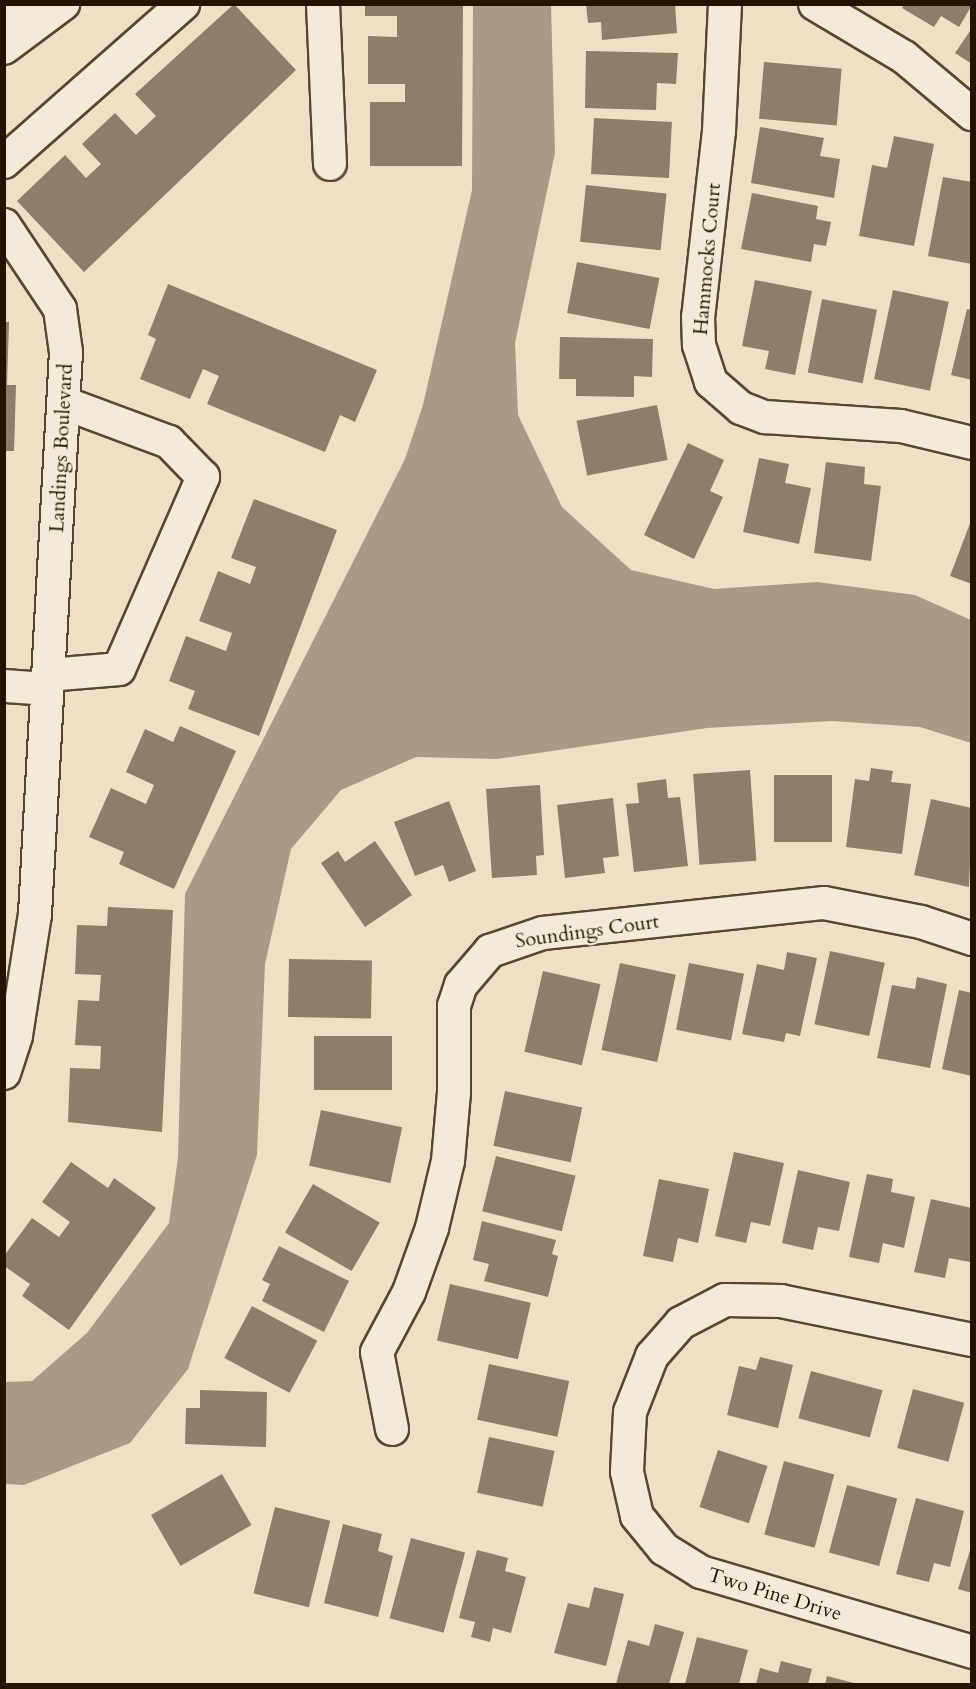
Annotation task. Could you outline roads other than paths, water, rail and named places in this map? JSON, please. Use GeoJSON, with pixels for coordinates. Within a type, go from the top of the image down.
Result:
{"type":"FeatureCollection","features":[{"type":"Feature","properties":{"kind":"street"},"geometry":{"type":"LineString","coordinates":[[4,17],[21,4]]}},
{"type":"Feature","properties":{"kind":"street"},"geometry":{"type":"LineString","coordinates":[[4,48],[63,4]]}},
{"type":"Feature","properties":{"kind":"street"},"geometry":{"type":"LineString","coordinates":[[4,162],[183,4]]}},
{"type":"Feature","properties":{"kind":"street"},"geometry":{"type":"LineString","coordinates":[[323,4],[330,164]]}},
{"type":"Feature","properties":{"kind":"street","name":"Hammocks Court"},"geometry":{"type":"LineString","coordinates":[[725,4],[719,131],[698,317],[699,345],[711,382],[741,408],[765,417],[901,426],[972,443]]}},
{"type":"Feature","properties":{"kind":"street"},"geometry":{"type":"LineString","coordinates":[[815,4],[904,57],[972,114]]}},
{"type":"Feature","properties":{"kind":"street","name":"Landings Boulevard"},"geometry":{"type":"LineString","coordinates":[[4,225],[60,309],[66,352],[30,963],[4,1072]]}},
{"type":"Feature","properties":{"kind":"street"},"geometry":{"type":"LineString","coordinates":[[4,686],[48,682],[120,669],[203,477],[169,442],[64,403]]}},
{"type":"Feature","properties":{"kind":"street","name":"Soundings Court"},"geometry":{"type":"LineString","coordinates":[[392,1429],[377,1352],[409,1292],[432,1228],[450,1139],[454,1006],[461,985],[490,951],[509,940],[543,933],[824,903],[921,922],[972,939]]}},
{"type":"Feature","properties":{"kind":"street","name":"Two Pine Drive"},"geometry":{"type":"LineString","coordinates":[[972,1340],[782,1301],[725,1300],[681,1323],[652,1356],[630,1412],[627,1472],[637,1515],[664,1549],[701,1572],[972,1652]]}}]}
